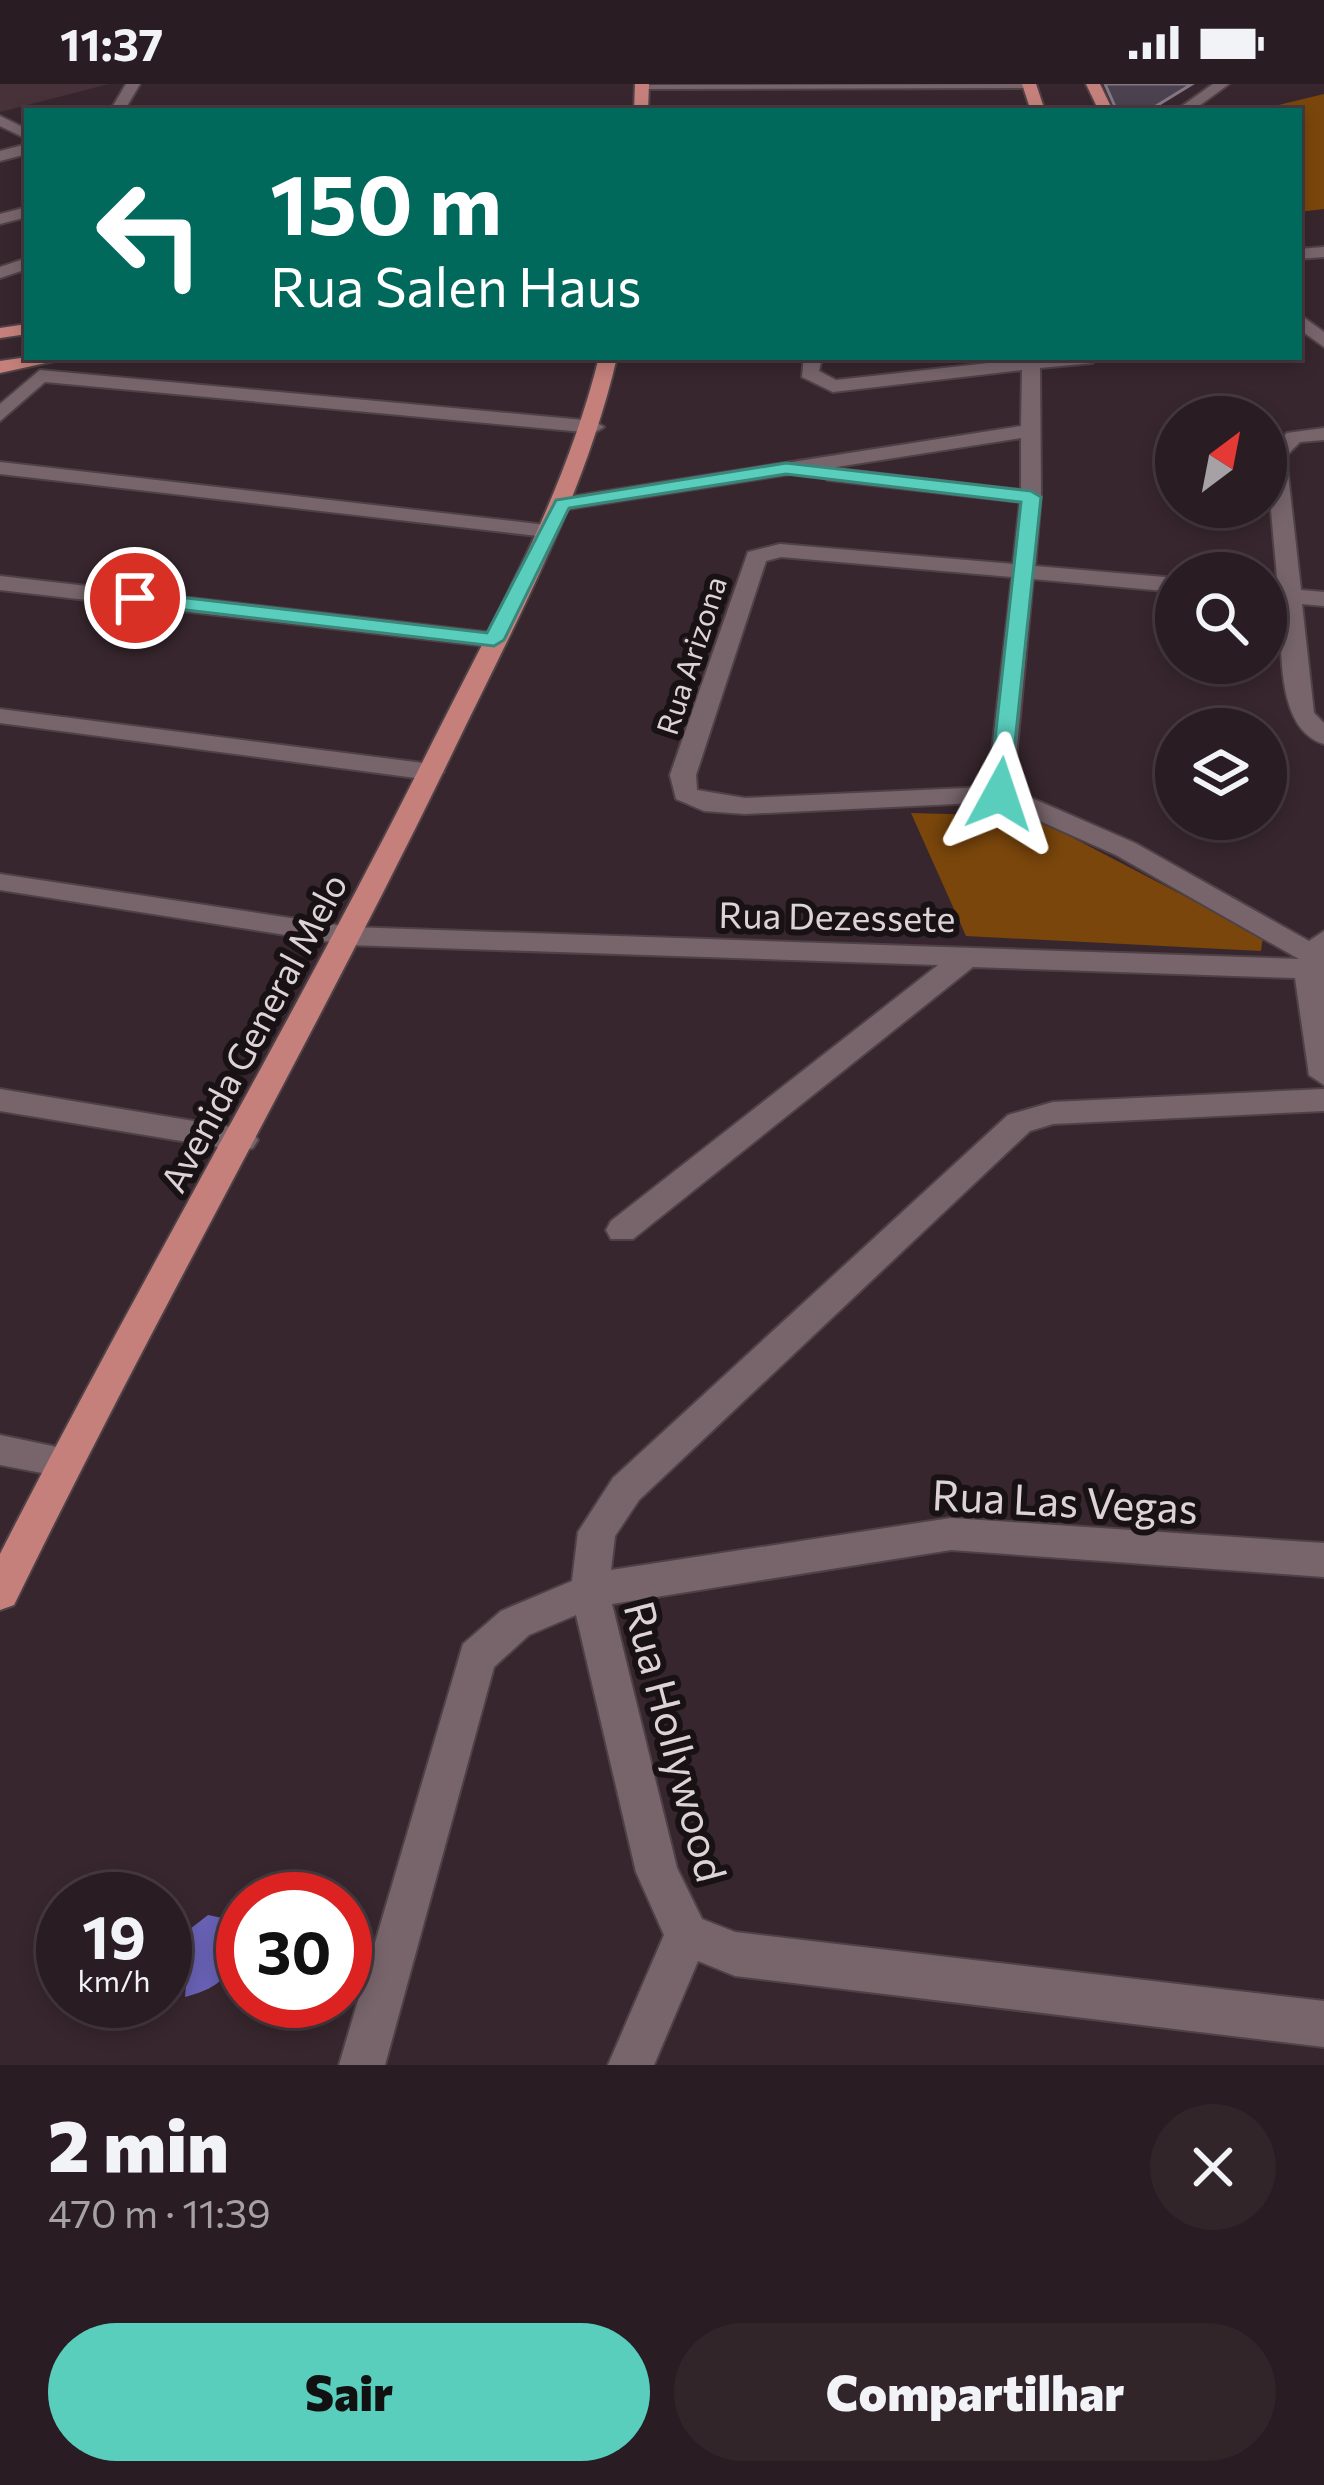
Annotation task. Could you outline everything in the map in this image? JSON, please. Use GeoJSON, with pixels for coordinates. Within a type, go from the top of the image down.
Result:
{"type":"FeatureCollection","features":[{"type":"Feature","properties":{"kind":"main road"},"geometry":{"type":"LineString","coordinates":[[0,367],[39,369],[58,360]]}},
{"type":"Feature","properties":{"kind":"main road","name":"Avenida General Melo"},"geometry":{"type":"LineString","coordinates":[[0,1592],[63,1462],[242,1140],[431,772],[562,504],[594,427],[607,360]]}},
{"type":"Feature","properties":{"kind":"street"},"geometry":{"type":"LineString","coordinates":[[642,84],[1029,84]]}},
{"type":"Feature","properties":{"kind":"street"},"geometry":{"type":"LineString","coordinates":[[1186,108],[1222,84]]}},
{"type":"Feature","properties":{"kind":"street"},"geometry":{"type":"LineString","coordinates":[[812,360],[809,373],[833,386],[1065,360]]}},
{"type":"Feature","properties":{"kind":"street"},"geometry":{"type":"LineString","coordinates":[[1030,364],[1031,497],[1000,794],[1095,832],[1317,956],[1324,1076]]}},
{"type":"Feature","properties":{"kind":"street"},"geometry":{"type":"LineString","coordinates":[[0,415],[39,369],[594,427]]}},
{"type":"Feature","properties":{"kind":"street"},"geometry":{"type":"LineString","coordinates":[[562,504],[1029,431]]}},
{"type":"Feature","properties":{"kind":"street"},"geometry":{"type":"LineString","coordinates":[[1324,434],[1294,437],[1281,444],[1276,455],[1294,596],[1302,715],[1324,737]]}},
{"type":"Feature","properties":{"kind":"street"},"geometry":{"type":"LineString","coordinates":[[0,468],[546,531]]}},
{"type":"Feature","properties":{"kind":"street"},"geometry":{"type":"LineString","coordinates":[[786,469],[1031,497]]}},
{"type":"Feature","properties":{"kind":"street","name":"Rua Arizona"},"geometry":{"type":"LineString","coordinates":[[1000,794],[745,806],[704,803],[686,794],[682,775],[756,557],[780,550],[1021,571]]}},
{"type":"Feature","properties":{"kind":"street"},"geometry":{"type":"LineString","coordinates":[[1021,571],[1155,583]]}},
{"type":"Feature","properties":{"kind":"street"},"geometry":{"type":"LineString","coordinates":[[0,583],[494,640]]}},
{"type":"Feature","properties":{"kind":"street"},"geometry":{"type":"LineString","coordinates":[[1287,596],[1324,599]]}},
{"type":"Feature","properties":{"kind":"street"},"geometry":{"type":"LineString","coordinates":[[0,716],[431,772]]}},
{"type":"Feature","properties":{"kind":"street","name":"Rua Dezessete"},"geometry":{"type":"LineString","coordinates":[[0,882],[350,936],[971,954],[1317,956]]}},
{"type":"Feature","properties":{"kind":"street"},"geometry":{"type":"LineString","coordinates":[[622,1229],[971,954]]}},
{"type":"Feature","properties":{"kind":"street"},"geometry":{"type":"LineString","coordinates":[[0,1100],[242,1140]]}},
{"type":"Feature","properties":{"kind":"street","name":"Rua Hollywood"},"geometry":{"type":"LineString","coordinates":[[1324,1100],[1053,1113],[1019,1123],[626,1489],[597,1532],[590,1591],[657,1872],[687,1935],[735,1954],[1324,2024]]}},
{"type":"Feature","properties":{"kind":"street"},"geometry":{"type":"LineString","coordinates":[[0,1450],[63,1462]]}},
{"type":"Feature","properties":{"kind":"street","name":"Rua Las Vegas"},"geometry":{"type":"LineString","coordinates":[[362,2065],[477,1657],[515,1623],[590,1591],[951,1534],[1324,1560]]}},
{"type":"Feature","properties":{"kind":"street"},"geometry":{"type":"LineString","coordinates":[[632,2065],[687,1935]]}},
{"type":"Feature","properties":{"kind":"shaded area"},"geometry":{"type":"Polygon","coordinates":[[[0,84],[109,84],[0,112],[0,84]]]}},
{"type":"Feature","properties":{"kind":"shaded area"},"geometry":{"type":"Polygon","coordinates":[[[1324,94],[1324,209],[1302,212],[1302,108],[1266,108],[1324,94]]]}},
{"type":"Feature","properties":{"kind":"shaded area"},"geometry":{"type":"Polygon","coordinates":[[[911,813],[1022,816],[1056,829],[1263,937],[1261,951],[966,936],[911,813]]]}},
{"type":"Feature","properties":{"kind":"shaded area"},"geometry":{"type":"Polygon","coordinates":[[[208,1915],[216,1917],[216,1984],[192,1995],[192,1927],[208,1915]]]}},
{"type":"Feature","properties":{"kind":"building"},"geometry":{"type":"Polygon","coordinates":[[[1105,84],[1192,84],[1153,108],[1116,108],[1105,84]]]}},
{"type":"Feature","properties":{"kind":"route"},"geometry":{"type":"LineString","coordinates":[[135,598],[494,640],[562,504],[786,469],[1031,497],[1000,794]]}}]}
